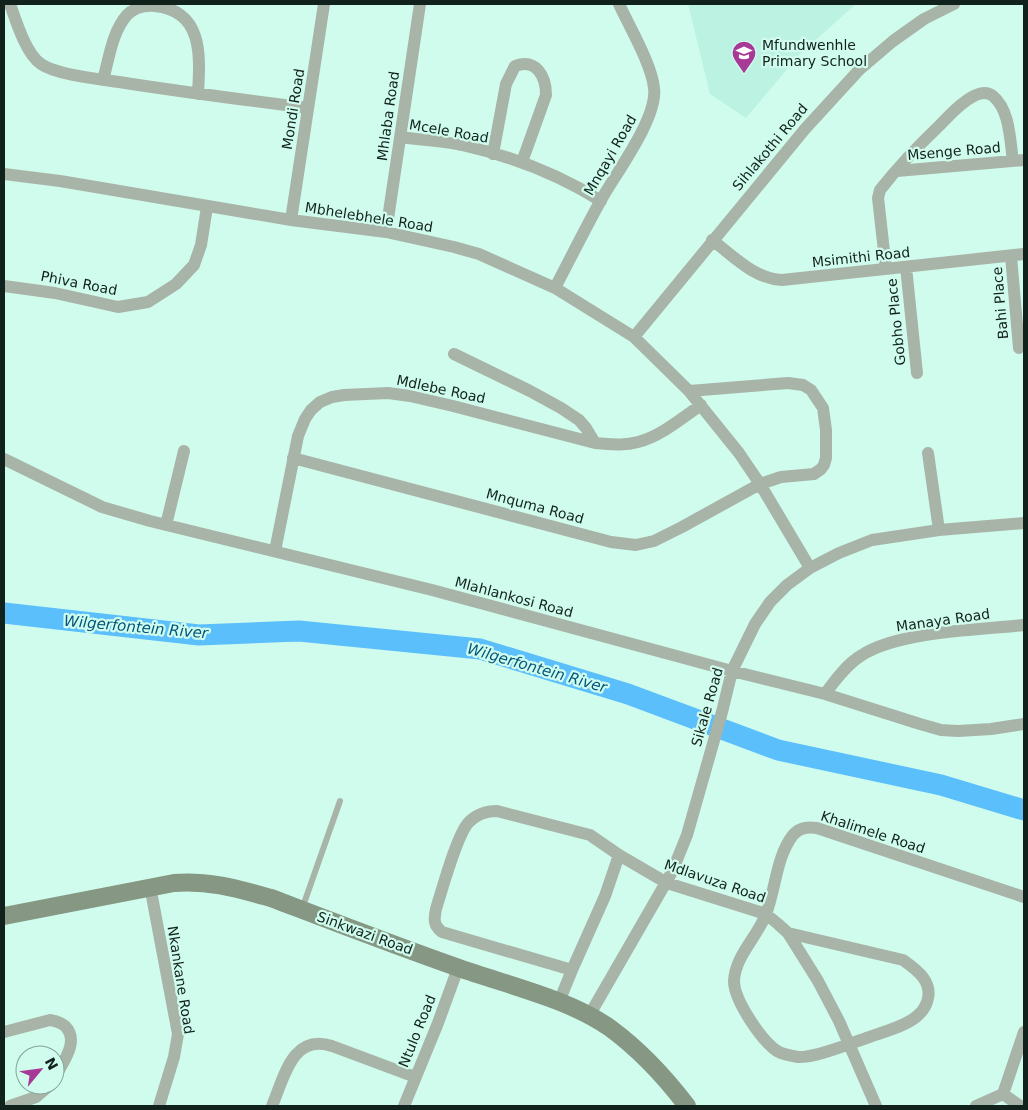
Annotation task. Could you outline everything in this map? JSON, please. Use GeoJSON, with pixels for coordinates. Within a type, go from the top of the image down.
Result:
{"type":"FeatureCollection","features":[{"type":"Feature","properties":{"kind":"street"},"geometry":{"type":"LineString","coordinates":[[10,4],[34,58],[52,70],[102,80],[308,108]]}},
{"type":"Feature","properties":{"kind":"street","name":"Mondi Road"},"geometry":{"type":"LineString","coordinates":[[291,220],[324,4]]}},
{"type":"Feature","properties":{"kind":"street","name":"Mhlaba Road"},"geometry":{"type":"LineString","coordinates":[[386,232],[420,4]]}},
{"type":"Feature","properties":{"kind":"street","name":"Mnqayi Road"},"geometry":{"type":"LineString","coordinates":[[555,288],[601,200],[644,127],[654,98],[654,88],[647,64],[619,4]]}},
{"type":"Feature","properties":{"kind":"street","name":"Sihlakothi Road"},"geometry":{"type":"LineString","coordinates":[[634,337],[805,128],[859,70],[893,41],[924,19],[954,4]]}},
{"type":"Feature","properties":{"kind":"street"},"geometry":{"type":"LineString","coordinates":[[102,80],[116,34],[128,14],[141,6],[158,6],[174,11],[182,16],[191,26],[200,57],[198,94]]}},
{"type":"Feature","properties":{"kind":"street","name":"Mcele Road"},"geometry":{"type":"LineString","coordinates":[[493,154],[506,84],[515,66],[528,64],[537,69],[546,87],[546,95],[522,162]]}},
{"type":"Feature","properties":{"kind":"street","name":"Msenge Road"},"geometry":{"type":"LineString","coordinates":[[886,269],[878,198],[880,190],[896,171],[959,106],[980,93],[992,95],[1003,110],[1019,161],[896,171]]}},
{"type":"Feature","properties":{"kind":"street","name":"Mcele Road"},"geometry":{"type":"LineString","coordinates":[[400,137],[460,145],[522,162],[556,176],[601,200]]}},
{"type":"Feature","properties":{"kind":"street","name":"Mbhelebhele Road"},"geometry":{"type":"LineString","coordinates":[[4,174],[60,181],[291,220],[386,232],[454,246],[479,254],[555,288],[634,337],[689,391],[734,447],[760,484],[810,568]]}},
{"type":"Feature","properties":{"kind":"street","name":"Phiva Road"},"geometry":{"type":"LineString","coordinates":[[4,286],[55,293],[118,307],[148,302],[176,284],[194,265],[201,245],[207,207]]}},
{"type":"Feature","properties":{"kind":"street","name":"Msimithi Road"},"geometry":{"type":"LineString","coordinates":[[712,240],[747,267],[768,279],[782,280],[1024,254]]}},
{"type":"Feature","properties":{"kind":"street","name":"Bahi Place"},"geometry":{"type":"LineString","coordinates":[[1011,256],[1019,348]]}},
{"type":"Feature","properties":{"kind":"street","name":"Gobho Place"},"geometry":{"type":"LineString","coordinates":[[906,267],[917,373]]}},
{"type":"Feature","properties":{"kind":"street"},"geometry":{"type":"LineString","coordinates":[[454,354],[561,408],[586,428],[595,443]]}},
{"type":"Feature","properties":{"kind":"street"},"geometry":{"type":"LineString","coordinates":[[689,391],[788,383],[803,385],[811,390],[824,408],[826,430],[826,458],[824,465],[814,474],[781,477],[760,484]]}},
{"type":"Feature","properties":{"kind":"street","name":"Mdlebe Road"},"geometry":{"type":"LineString","coordinates":[[274,551],[298,436],[311,410],[320,402],[332,397],[388,393],[410,396],[595,443],[624,444],[649,438],[701,405]]}},
{"type":"Feature","properties":{"kind":"street"},"geometry":{"type":"LineString","coordinates":[[166,525],[184,451]]}},
{"type":"Feature","properties":{"kind":"street"},"geometry":{"type":"LineString","coordinates":[[928,453],[939,530]]}},
{"type":"Feature","properties":{"kind":"street","name":"Mnquma Road"},"geometry":{"type":"LineString","coordinates":[[293,458],[612,542],[636,545],[654,540],[682,527],[760,484]]}},
{"type":"Feature","properties":{"kind":"street","name":"Mlahlankosi Road"},"geometry":{"type":"LineString","coordinates":[[4,459],[102,507],[166,525],[432,590],[732,671],[825,694],[941,730],[991,729],[1024,724]]}},
{"type":"Feature","properties":{"kind":"street","name":"Sikale Road"},"geometry":{"type":"LineString","coordinates":[[589,1016],[667,883],[687,835],[732,671],[755,624],[770,602],[787,585],[810,568],[839,553],[872,540],[939,530],[1024,523]]}},
{"type":"Feature","properties":{"kind":"street","name":"Manaya Road"},"geometry":{"type":"LineString","coordinates":[[825,694],[846,668],[860,656],[875,648],[893,642],[928,635],[1024,625]]}},
{"type":"Feature","properties":{"kind":"street","name":"Mdlavuza Road"},"geometry":{"type":"LineString","coordinates":[[572,970],[454,936],[437,929],[434,919],[436,909],[462,830],[476,816],[497,810],[590,835],[619,855],[667,883],[766,914],[788,933],[818,981],[850,1044],[876,1106]]}},
{"type":"Feature","properties":{"kind":"street","name":"Khalimele Road"},"geometry":{"type":"LineString","coordinates":[[766,914],[783,854],[795,834],[806,827],[817,828],[1024,897]]}},
{"type":"Feature","properties":{"kind":"street"},"geometry":{"type":"LineString","coordinates":[[559,1002],[605,896],[619,855]]}},
{"type":"Feature","properties":{"kind":"street","name":"Sinkwazi Road"},"geometry":{"type":"LineString","coordinates":[[4,916],[150,886],[193,881],[217,884],[271,898],[458,968],[559,1002],[589,1016],[609,1028],[640,1052],[666,1079],[686,1106]]}},
{"type":"Feature","properties":{"kind":"street","name":"Nkankane Road"},"geometry":{"type":"LineString","coordinates":[[150,886],[178,1034],[174,1057],[159,1106]]}},
{"type":"Feature","properties":{"kind":"street"},"geometry":{"type":"LineString","coordinates":[[766,914],[736,969],[734,982],[741,1006],[764,1038],[777,1051],[800,1057],[850,1044],[906,1023],[916,1017],[924,1008],[928,999],[928,988],[924,978],[917,970],[897,958],[788,933]]}},
{"type":"Feature","properties":{"kind":"street","name":"Ntulo Road"},"geometry":{"type":"LineString","coordinates":[[404,1106],[458,968]]}},
{"type":"Feature","properties":{"kind":"street"},"geometry":{"type":"LineString","coordinates":[[4,1032],[50,1020],[57,1021],[71,1034],[70,1049],[65,1058]]}},
{"type":"Feature","properties":{"kind":"street"},"geometry":{"type":"LineString","coordinates":[[976,1106],[1003,1094],[1024,1032]]}},
{"type":"Feature","properties":{"kind":"street"},"geometry":{"type":"LineString","coordinates":[[272,1106],[290,1062],[296,1053],[307,1045],[314,1043],[332,1046],[415,1077]]}},
{"type":"Feature","properties":{"kind":"street"},"geometry":{"type":"LineString","coordinates":[[1003,1094],[1020,1106]]}},
{"type":"Feature","properties":{"kind":"street"},"geometry":{"type":"LineString","coordinates":[[10,1106],[38,1095]]}},
{"type":"Feature","properties":{"kind":"lane"},"geometry":{"type":"LineString","coordinates":[[302,910],[340,800]]}},
{"type":"Feature","properties":{"kind":"shaded area","name":"Mfundwenhle Primary School"},"geometry":{"type":"Polygon","coordinates":[[[688,4],[856,4],[800,54],[746,118],[710,94],[688,4]]]}},
{"type":"Feature","properties":{"kind":"waterway","name":"Wilgerfontein River"},"geometry":{"type":"LineString","coordinates":[[4,613],[199,635],[299,631],[480,649],[628,694],[778,750],[941,785],[1024,810]]}},
{"type":"Feature","properties":{"kind":"place","name":"Mfundwenhle Primary School"},"geometry":{"type":"Point","coordinates":[744,74]}}]}
